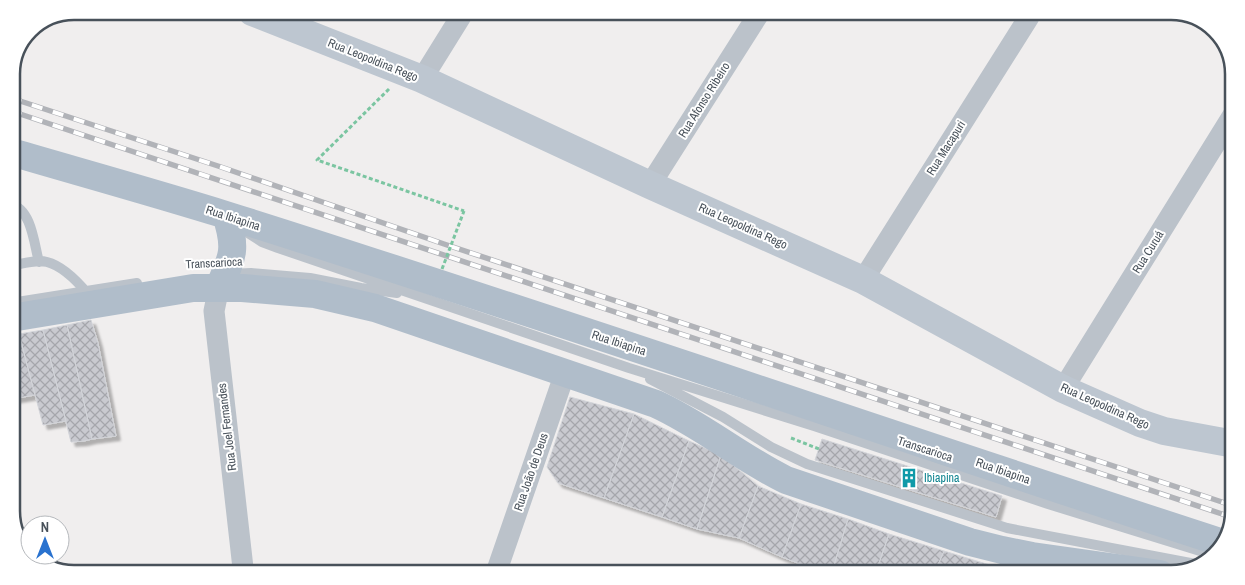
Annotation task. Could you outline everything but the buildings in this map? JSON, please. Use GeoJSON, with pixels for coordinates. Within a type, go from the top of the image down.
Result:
{"type":"FeatureCollection","features":[{"type":"Feature","properties":{"kind":"main road","name":"Rua Leopoldina Rego"},"geometry":{"type":"LineString","coordinates":[[272,20],[411,75],[863,280],[1063,389],[1140,423],[1164,431],[1225,443]]}},
{"type":"Feature","properties":{"kind":"main road","name":"Rua Ibiapina"},"geometry":{"type":"LineString","coordinates":[[20,155],[226,215],[804,403],[1053,488],[1216,541]]}},
{"type":"Feature","properties":{"kind":"main road"},"geometry":{"type":"LineString","coordinates":[[220,278],[231,261],[233,247],[226,215]]}},
{"type":"Feature","properties":{"kind":"main road"},"geometry":{"type":"LineString","coordinates":[[20,316],[91,298],[193,288],[220,278],[315,294],[375,308],[656,404],[677,414],[771,473],[786,480],[978,544],[1080,565]]}},
{"type":"Feature","properties":{"kind":"street"},"geometry":{"type":"LineString","coordinates":[[411,75],[458,20]]}},
{"type":"Feature","properties":{"kind":"street","name":"Rua Afonso Ribeiro"},"geometry":{"type":"LineString","coordinates":[[650,185],[755,20]]}},
{"type":"Feature","properties":{"kind":"street","name":"Rua Macapuri"},"geometry":{"type":"LineString","coordinates":[[863,280],[1027,20]]}},
{"type":"Feature","properties":{"kind":"street","name":"Rua Curuá"},"geometry":{"type":"LineString","coordinates":[[1063,389],[1225,128]]}},
{"type":"Feature","properties":{"kind":"street","name":"Rua Joel Fernandes"},"geometry":{"type":"LineString","coordinates":[[220,278],[214,311],[243,565]]}},
{"type":"Feature","properties":{"kind":"street","name":"Rua João de Deus"},"geometry":{"type":"LineString","coordinates":[[499,565],[565,373]]}},
{"type":"Feature","properties":{"kind":"lane"},"geometry":{"type":"LineString","coordinates":[[20,208],[24,212],[31,228],[39,262]]}},
{"type":"Feature","properties":{"kind":"lane","name":"Transcarioca"},"geometry":{"type":"LineString","coordinates":[[226,215],[262,242],[629,368],[814,426],[1048,504],[1205,552]]}},
{"type":"Feature","properties":{"kind":"lane"},"geometry":{"type":"LineString","coordinates":[[20,265],[46,262],[60,268],[91,298]]}},
{"type":"Feature","properties":{"kind":"lane","name":"Transcarioca"},"geometry":{"type":"LineString","coordinates":[[220,278],[250,273],[310,278],[361,288],[418,295]]}},
{"type":"Feature","properties":{"kind":"lane"},"geometry":{"type":"LineString","coordinates":[[20,302],[91,298],[148,282]]}},
{"type":"Feature","properties":{"kind":"lane","name":"Transcarioca"},"geometry":{"type":"LineString","coordinates":[[629,368],[723,417],[771,447],[807,464],[1007,528],[1188,562]]}},
{"type":"Feature","properties":{"kind":"path"},"geometry":{"type":"LineString","coordinates":[[411,75],[392,87],[317,160],[464,211],[442,268]]}},
{"type":"Feature","properties":{"kind":"path"},"geometry":{"type":"LineString","coordinates":[[791,438],[819,449]]}},
{"type":"Feature","properties":{"kind":"railway"},"geometry":{"type":"LineString","coordinates":[[20,101],[1225,503]]}},
{"type":"Feature","properties":{"kind":"railway"},"geometry":{"type":"LineString","coordinates":[[20,114],[1225,515]]}},
{"type":"Feature","properties":{"kind":"place","name":"Ibiapina"},"geometry":{"type":"Point","coordinates":[909,478]}}]}
